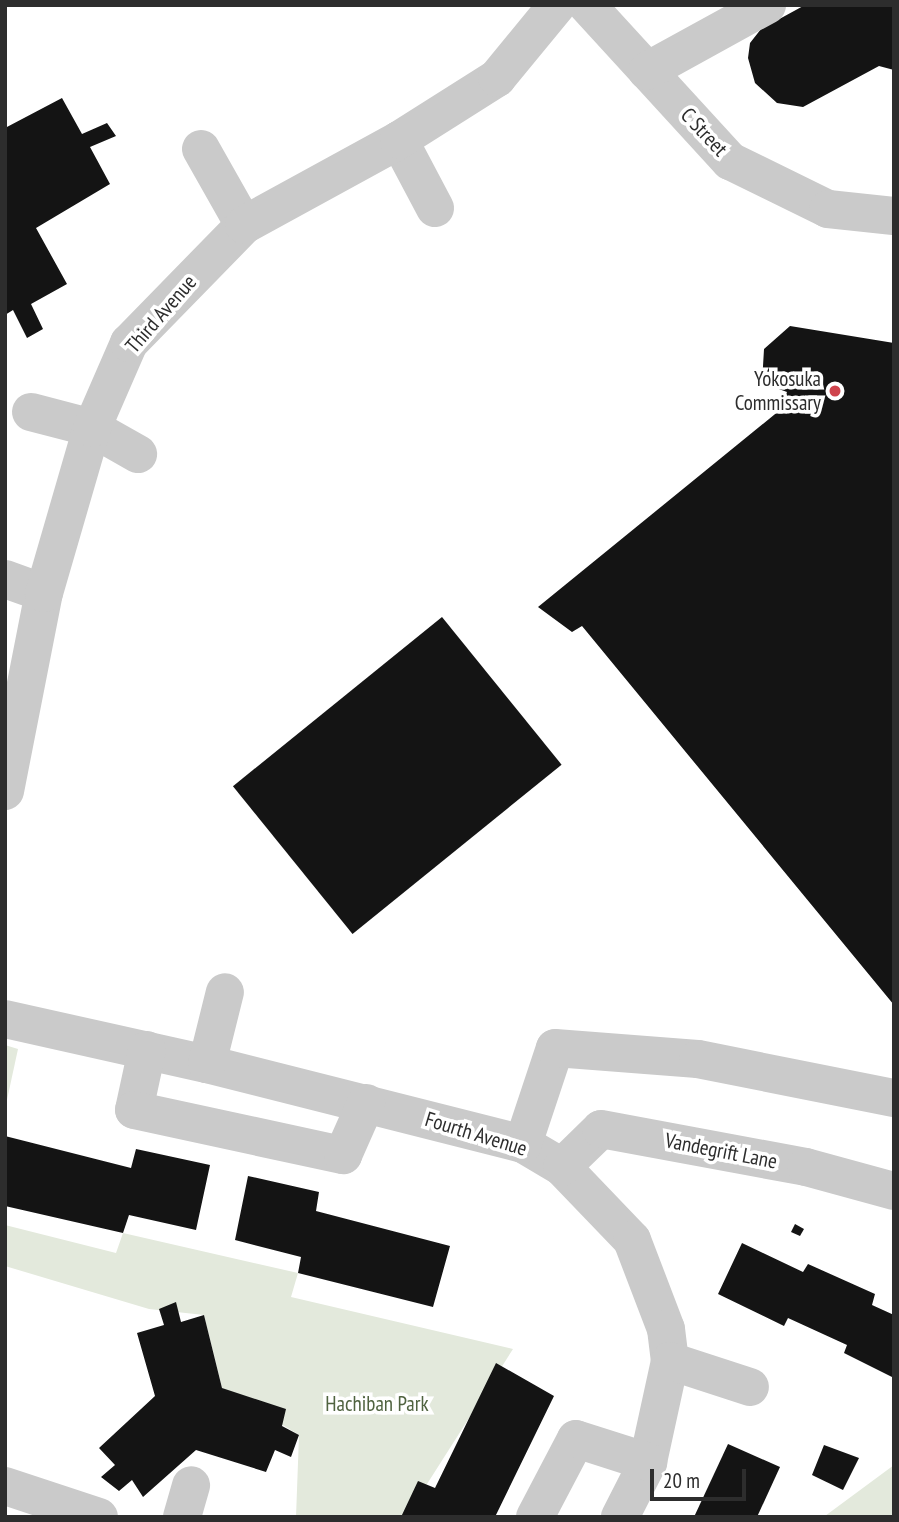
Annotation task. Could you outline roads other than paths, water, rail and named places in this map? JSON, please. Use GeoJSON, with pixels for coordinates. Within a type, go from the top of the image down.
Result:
{"type":"FeatureCollection","features":[{"type":"Feature","properties":{"kind":"street","name":"Third Avenue"},"geometry":{"type":"LineString","coordinates":[[5,791],[44,593],[92,428],[129,343],[244,225],[400,140],[496,78],[557,5]]}},
{"type":"Feature","properties":{"kind":"street","name":"C Street"},"geometry":{"type":"LineString","coordinates":[[587,5],[730,161],[828,208],[894,216]]}},
{"type":"Feature","properties":{"kind":"street"},"geometry":{"type":"LineString","coordinates":[[647,72],[767,5]]}},
{"type":"Feature","properties":{"kind":"street"},"geometry":{"type":"LineString","coordinates":[[400,140],[435,208]]}},
{"type":"Feature","properties":{"kind":"street"},"geometry":{"type":"LineString","coordinates":[[201,149],[244,225]]}},
{"type":"Feature","properties":{"kind":"street"},"geometry":{"type":"LineString","coordinates":[[32,412],[92,428],[138,454]]}},
{"type":"Feature","properties":{"kind":"street"},"geometry":{"type":"LineString","coordinates":[[5,579],[44,593]]}},
{"type":"Feature","properties":{"kind":"street"},"geometry":{"type":"LineString","coordinates":[[207,1064],[225,992]]}},
{"type":"Feature","properties":{"kind":"street","name":"Fourth Avenue"},"geometry":{"type":"LineString","coordinates":[[5,1019],[207,1064],[523,1144],[562,1167],[632,1240],[666,1329],[670,1361],[649,1462],[620,1517]]}},
{"type":"Feature","properties":{"kind":"street"},"geometry":{"type":"LineString","coordinates":[[523,1144],[555,1048],[698,1059],[894,1098]]}},
{"type":"Feature","properties":{"kind":"street"},"geometry":{"type":"LineString","coordinates":[[147,1050],[134,1110],[343,1155],[366,1103]]}},
{"type":"Feature","properties":{"kind":"street","name":"Vandegrift Lane"},"geometry":{"type":"LineString","coordinates":[[562,1167],[601,1129],[806,1167],[894,1191]]}},
{"type":"Feature","properties":{"kind":"street"},"geometry":{"type":"LineString","coordinates":[[670,1361],[750,1387]]}},
{"type":"Feature","properties":{"kind":"street"},"geometry":{"type":"LineString","coordinates":[[535,1517],[576,1439],[649,1462]]}},
{"type":"Feature","properties":{"kind":"street"},"geometry":{"type":"LineString","coordinates":[[5,1486],[99,1517]]}},
{"type":"Feature","properties":{"kind":"place","name":"Yokosuka Commissary"},"geometry":{"type":"Point","coordinates":[835,391]}},
{"type":"Feature","properties":{"kind":"park label","name":"Hachiban Park"},"geometry":{"type":"Point","coordinates":[377,1404]}}]}
